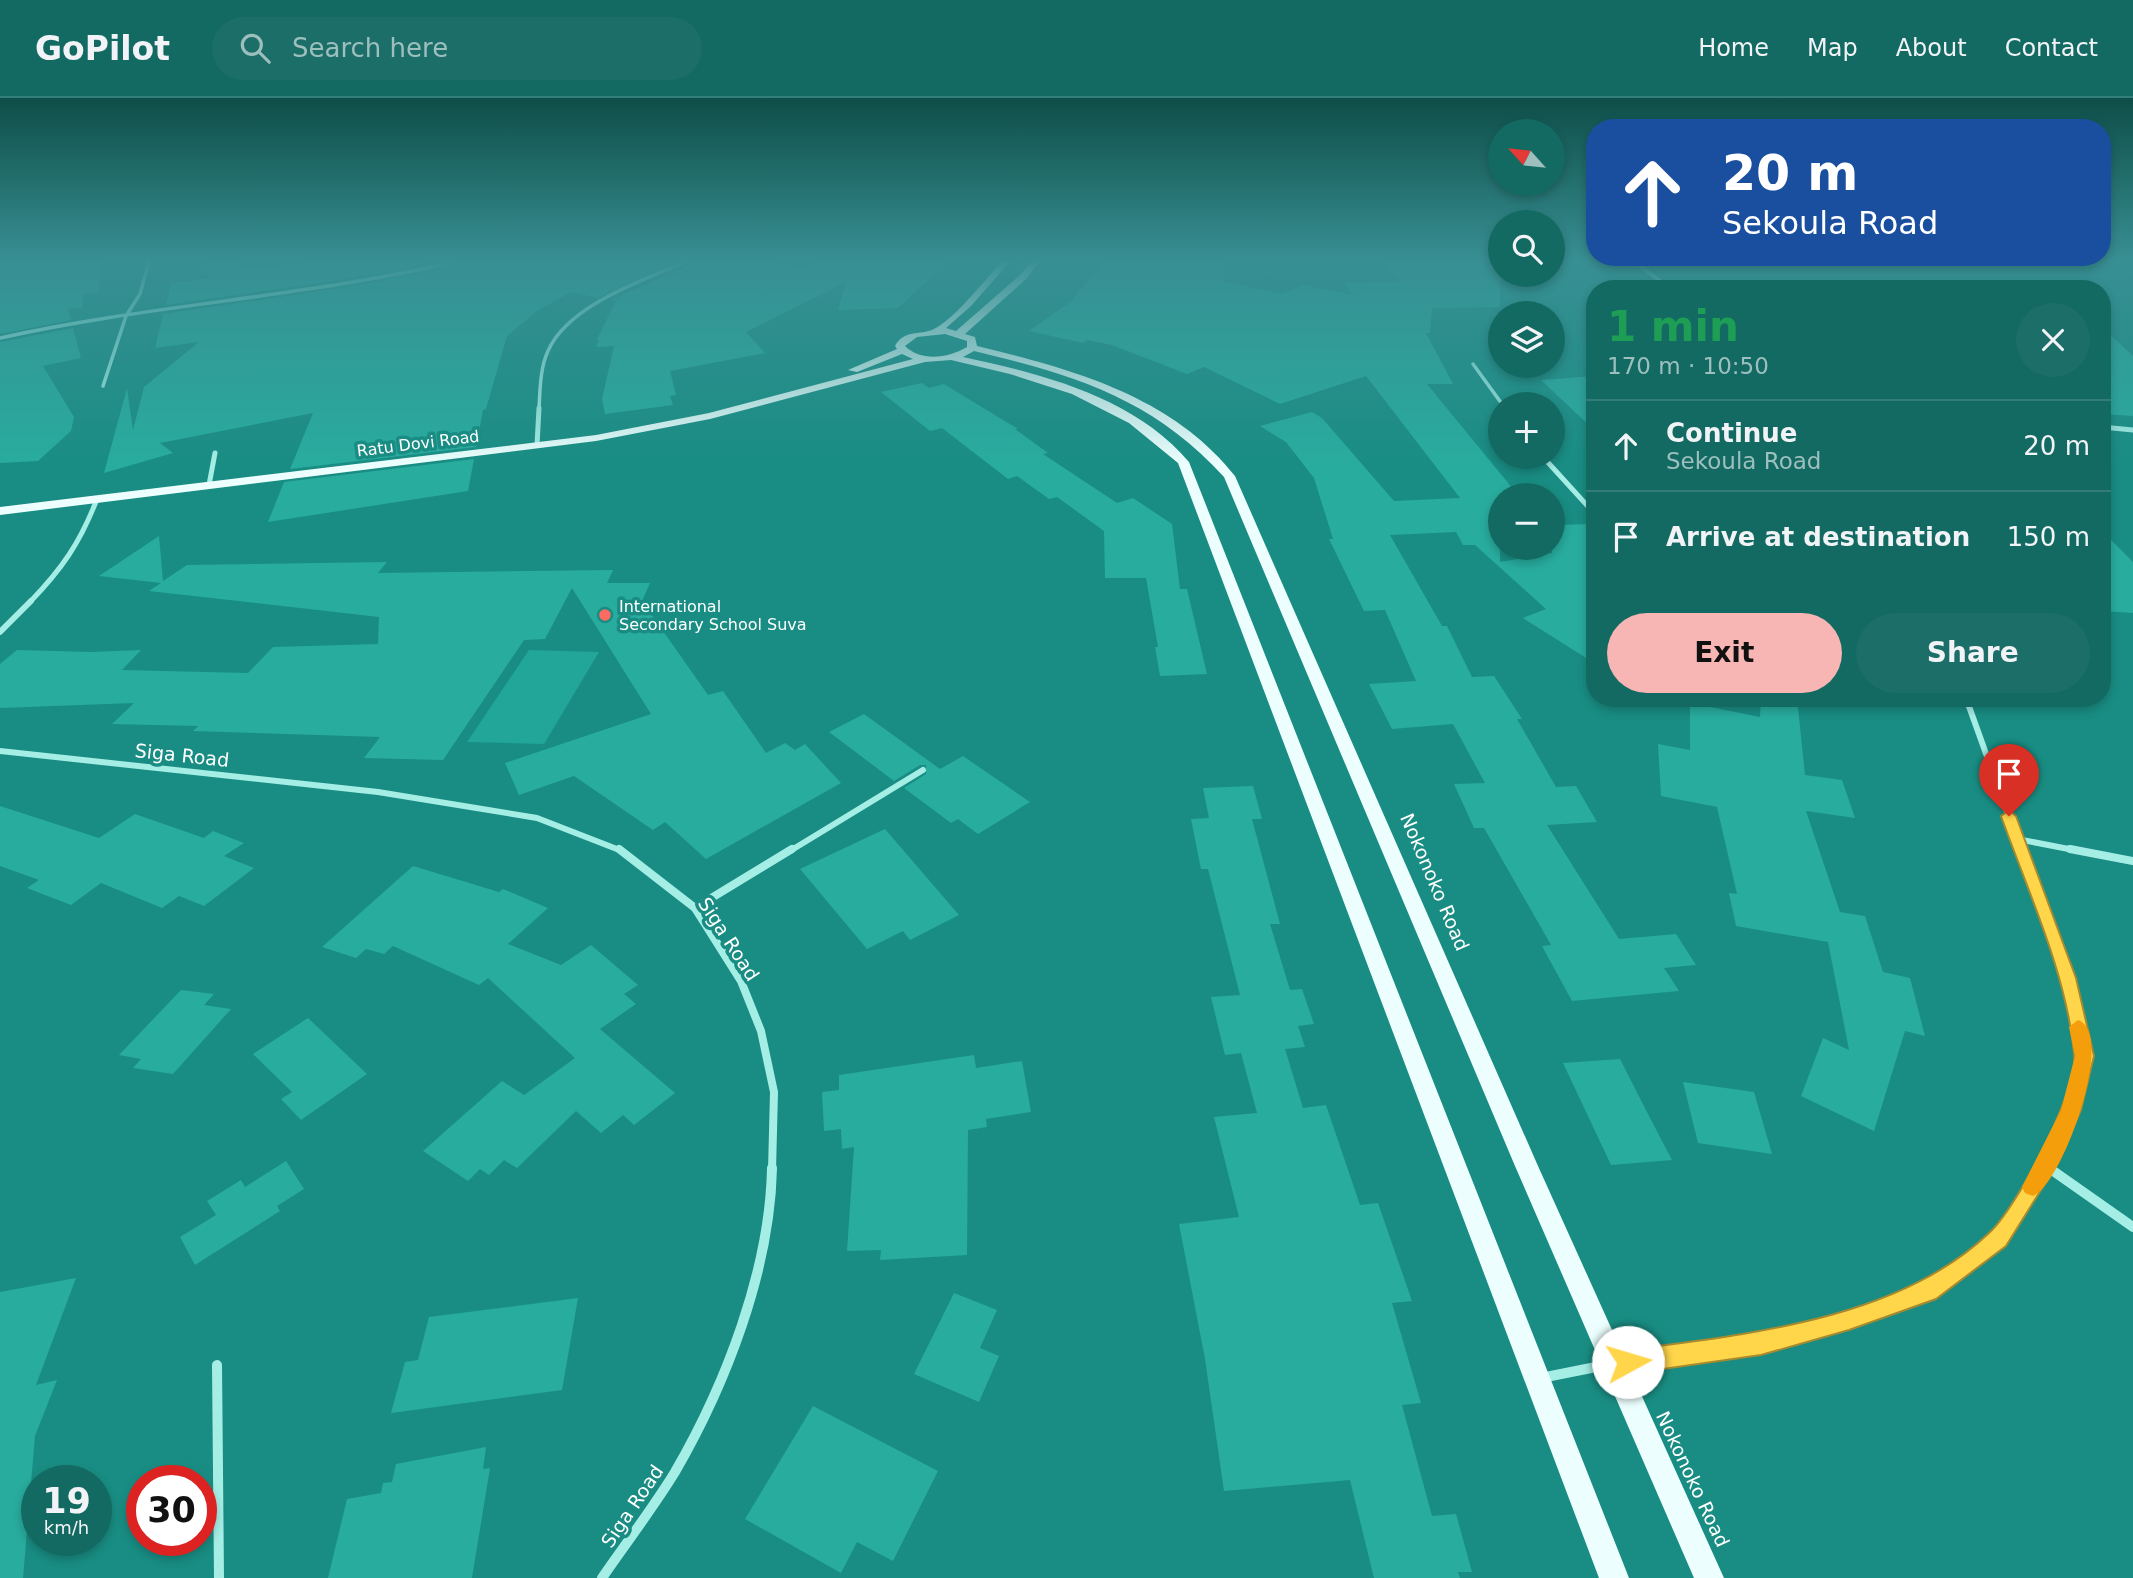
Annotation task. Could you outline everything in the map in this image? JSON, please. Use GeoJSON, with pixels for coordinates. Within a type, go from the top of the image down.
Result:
{"type":"FeatureCollection","features":[{"type":"Feature","properties":{"kind":"main road"},"geometry":{"type":"LineString","coordinates":[[942,327],[937,331],[953,349]]}},
{"type":"Feature","properties":{"kind":"main road","name":"Ratu Dovi Road"},"geometry":{"type":"LineString","coordinates":[[0,511],[596,438],[710,416],[953,349],[975,327]]}},
{"type":"Feature","properties":{"kind":"main road","name":"Ratu Dovi Road"},"geometry":{"type":"LineString","coordinates":[[835,380],[863,365],[903,350],[902,342],[907,338],[937,331]]}},
{"type":"Feature","properties":{"kind":"main road"},"geometry":{"type":"LineString","coordinates":[[903,350],[953,349],[1113,408],[1150,432],[1183,462],[1614,1578]]}},
{"type":"Feature","properties":{"kind":"main road","name":"Nokonoko Road"},"geometry":{"type":"LineString","coordinates":[[953,349],[1071,374],[1133,397],[1198,441],[1229,477],[1416,904],[1611,1364],[1709,1578]]}},
{"type":"Feature","properties":{"kind":"street"},"geometry":{"type":"LineString","coordinates":[[0,338],[63,327]]}},
{"type":"Feature","properties":{"kind":"street"},"geometry":{"type":"LineString","coordinates":[[103,386],[122,327]]}},
{"type":"Feature","properties":{"kind":"street"},"geometry":{"type":"LineString","coordinates":[[537,444],[546,355],[552,339],[565,327]]}},
{"type":"Feature","properties":{"kind":"street"},"geometry":{"type":"LineString","coordinates":[[1473,364],[1493,392]]}},
{"type":"Feature","properties":{"kind":"street"},"geometry":{"type":"LineString","coordinates":[[2111,428],[2133,430]]}},
{"type":"Feature","properties":{"kind":"street"},"geometry":{"type":"LineString","coordinates":[[209,485],[215,453]]}},
{"type":"Feature","properties":{"kind":"street"},"geometry":{"type":"LineString","coordinates":[[1554,469],[1586,504]]}},
{"type":"Feature","properties":{"kind":"street"},"geometry":{"type":"LineString","coordinates":[[0,632],[50,581],[83,536],[97,499]]}},
{"type":"Feature","properties":{"kind":"street"},"geometry":{"type":"LineString","coordinates":[[1539,1378],[1611,1364],[1761,1343],[1849,1319],[1928,1292],[1998,1239],[2046,1166],[2071,1110],[2084,1056],[2067,978],[1969,707]]}},
{"type":"Feature","properties":{"kind":"street","name":"Siga Road"},"geometry":{"type":"LineString","coordinates":[[0,751],[378,792],[537,818],[618,848],[695,908],[741,981],[761,1031],[774,1092],[772,1174],[763,1257],[732,1354],[675,1471],[603,1578]]}},
{"type":"Feature","properties":{"kind":"street"},"geometry":{"type":"LineString","coordinates":[[695,908],[923,770]]}},
{"type":"Feature","properties":{"kind":"street"},"geometry":{"type":"LineString","coordinates":[[2017,839],[2133,861]]}},
{"type":"Feature","properties":{"kind":"street"},"geometry":{"type":"LineString","coordinates":[[2046,1166],[2133,1227]]}},
{"type":"Feature","properties":{"kind":"street"},"geometry":{"type":"LineString","coordinates":[[217,1365],[219,1578]]}},
{"type":"Feature","properties":{"kind":"green space"},"geometry":{"type":"Polygon","coordinates":[[[529,650],[599,652],[544,744],[467,742],[529,650]]]}},
{"type":"Feature","properties":{"kind":"building"},"geometry":{"type":"Polygon","coordinates":[[[0,327],[35,327],[0,334],[0,327]]]}},
{"type":"Feature","properties":{"kind":"building"},"geometry":{"type":"Polygon","coordinates":[[[160,327],[518,327],[507,336],[486,409],[483,410],[476,447],[290,469],[313,413],[160,443],[173,453],[104,473],[127,388],[133,430],[144,387],[199,342],[155,348],[160,327]]]}},
{"type":"Feature","properties":{"kind":"building"},"geometry":{"type":"Polygon","coordinates":[[[603,327],[756,327],[746,332],[765,353],[670,371],[676,395],[670,396],[673,405],[605,414],[602,399],[614,346],[596,347],[599,340],[596,341],[603,327]]]}},
{"type":"Feature","properties":{"kind":"building"},"geometry":{"type":"Polygon","coordinates":[[[1035,327],[1430,327],[1430,333],[1426,333],[1453,384],[1427,384],[1488,458],[1488,469],[1497,469],[1508,483],[1488,483],[1488,557],[1475,545],[1463,545],[1456,532],[1390,535],[1442,626],[1447,626],[1472,677],[1494,676],[1522,719],[1517,719],[1556,787],[1576,786],[1597,822],[1547,825],[1619,939],[1676,934],[1696,965],[1664,968],[1679,991],[1572,1001],[1542,946],[1551,945],[1484,828],[1474,828],[1454,784],[1485,783],[1453,724],[1392,729],[1369,684],[1416,681],[1385,610],[1364,611],[1329,539],[1333,539],[1314,478],[1286,442],[1260,426],[1312,412],[1322,418],[1394,501],[1460,498],[1366,376],[1280,404],[1204,367],[1187,374],[1112,345],[1087,340],[1083,343],[1029,331],[1035,327]]]}},
{"type":"Feature","properties":{"kind":"building"},"geometry":{"type":"Polygon","coordinates":[[[73,328],[81,358],[43,366],[74,417],[71,431],[38,461],[0,463],[0,342],[73,328]]]}},
{"type":"Feature","properties":{"kind":"building"},"geometry":{"type":"Polygon","coordinates":[[[2111,335],[2133,356],[2133,416],[2111,415],[2111,335]]]}},
{"type":"Feature","properties":{"kind":"building"},"geometry":{"type":"Polygon","coordinates":[[[1586,377],[1586,422],[1565,403],[1565,392],[1554,392],[1541,380],[1586,377]]]}},
{"type":"Feature","properties":{"kind":"building"},"geometry":{"type":"Polygon","coordinates":[[[922,383],[929,388],[944,384],[1018,429],[1015,429],[1048,453],[1043,454],[1117,503],[1133,498],[1172,524],[1180,589],[1187,589],[1207,674],[1160,676],[1155,647],[1158,647],[1146,578],[1105,578],[1104,531],[1057,497],[1049,499],[1017,476],[1008,479],[942,428],[930,431],[881,392],[922,383]]]}},
{"type":"Feature","properties":{"kind":"building"},"geometry":{"type":"Polygon","coordinates":[[[474,459],[468,491],[268,522],[284,482],[474,459]]]}},
{"type":"Feature","properties":{"kind":"building"},"geometry":{"type":"Polygon","coordinates":[[[1586,524],[1586,658],[1523,618],[1546,609],[1492,560],[1565,560],[1565,525],[1586,524]]]}},
{"type":"Feature","properties":{"kind":"building"},"geometry":{"type":"Polygon","coordinates":[[[159,536],[163,581],[187,565],[387,562],[378,573],[613,570],[607,583],[650,583],[642,601],[708,695],[723,691],[766,753],[785,743],[795,750],[805,744],[841,783],[706,859],[665,822],[653,830],[574,776],[519,795],[505,763],[651,714],[572,588],[545,639],[524,640],[443,760],[364,758],[380,737],[193,731],[198,726],[112,724],[134,703],[0,708],[0,664],[17,650],[141,650],[122,670],[248,673],[273,647],[378,644],[379,617],[149,591],[161,583],[99,576],[159,536]]]}},
{"type":"Feature","properties":{"kind":"building"},"geometry":{"type":"Polygon","coordinates":[[[2111,540],[2133,562],[2133,613],[2111,612],[2111,540]]]}},
{"type":"Feature","properties":{"kind":"building"},"geometry":{"type":"Polygon","coordinates":[[[1690,707],[1710,707],[1760,717],[1761,707],[1798,707],[1805,775],[1842,780],[1855,818],[1806,811],[1840,912],[1865,916],[1883,972],[1910,978],[1925,1036],[1905,1031],[1874,1131],[1801,1096],[1823,1038],[1849,1050],[1828,942],[1736,926],[1729,893],[1737,894],[1717,807],[1661,796],[1658,744],[1690,750],[1690,707]]]}},
{"type":"Feature","properties":{"kind":"building"},"geometry":{"type":"Polygon","coordinates":[[[864,714],[940,769],[963,756],[1030,802],[978,834],[958,819],[951,823],[904,788],[926,774],[926,765],[920,765],[894,781],[829,732],[864,714]]]}},
{"type":"Feature","properties":{"kind":"building"},"geometry":{"type":"Polygon","coordinates":[[[1253,786],[1262,819],[1252,819],[1280,924],[1270,924],[1290,990],[1302,989],[1314,1024],[1298,1026],[1305,1047],[1285,1049],[1303,1108],[1326,1105],[1360,1205],[1378,1203],[1412,1301],[1392,1303],[1421,1403],[1402,1405],[1432,1516],[1456,1514],[1472,1572],[1458,1572],[1460,1578],[1374,1578],[1350,1480],[1224,1491],[1205,1359],[1179,1224],[1239,1217],[1214,1117],[1257,1113],[1241,1053],[1225,1055],[1211,997],[1240,995],[1208,869],[1201,869],[1191,819],[1209,818],[1203,788],[1253,786]]]}},
{"type":"Feature","properties":{"kind":"building"},"geometry":{"type":"Polygon","coordinates":[[[0,806],[99,838],[135,814],[204,838],[213,831],[244,843],[224,856],[254,868],[204,906],[179,896],[162,908],[101,883],[71,905],[27,888],[39,880],[0,866],[0,806]]]}},
{"type":"Feature","properties":{"kind":"building"},"geometry":{"type":"Polygon","coordinates":[[[885,829],[959,915],[910,940],[903,931],[867,949],[800,869],[885,829]]]}},
{"type":"Feature","properties":{"kind":"building"},"geometry":{"type":"Polygon","coordinates":[[[413,866],[499,892],[503,889],[548,908],[508,944],[561,965],[591,945],[638,985],[624,994],[636,1004],[600,1029],[675,1093],[634,1125],[623,1115],[601,1133],[576,1111],[517,1168],[504,1160],[489,1175],[480,1169],[468,1181],[423,1151],[502,1081],[524,1095],[575,1058],[488,978],[479,985],[393,946],[384,954],[366,949],[356,958],[322,947],[413,866]]]}},
{"type":"Feature","properties":{"kind":"building"},"geometry":{"type":"Polygon","coordinates":[[[181,990],[214,994],[204,1005],[231,1009],[173,1074],[133,1068],[141,1059],[119,1055],[181,990]]]}},
{"type":"Feature","properties":{"kind":"building"},"geometry":{"type":"Polygon","coordinates":[[[308,1018],[367,1074],[301,1120],[281,1099],[292,1092],[253,1054],[308,1018]]]}},
{"type":"Feature","properties":{"kind":"building"},"geometry":{"type":"Polygon","coordinates":[[[974,1055],[976,1068],[1022,1061],[1031,1112],[986,1119],[987,1127],[968,1130],[967,1255],[880,1260],[881,1250],[847,1251],[854,1147],[842,1149],[841,1129],[824,1131],[822,1092],[839,1090],[839,1075],[974,1055]]]}},
{"type":"Feature","properties":{"kind":"building"},"geometry":{"type":"Polygon","coordinates":[[[1620,1059],[1672,1160],[1611,1165],[1563,1063],[1620,1059]]]}},
{"type":"Feature","properties":{"kind":"building"},"geometry":{"type":"Polygon","coordinates":[[[1683,1082],[1754,1092],[1772,1154],[1698,1143],[1683,1082]]]}},
{"type":"Feature","properties":{"kind":"building"},"geometry":{"type":"Polygon","coordinates":[[[286,1161],[304,1189],[277,1206],[280,1211],[195,1265],[180,1237],[216,1215],[207,1201],[241,1180],[245,1187],[286,1161]]]}},
{"type":"Feature","properties":{"kind":"building"},"geometry":{"type":"Polygon","coordinates":[[[76,1278],[36,1385],[57,1380],[35,1436],[33,1465],[21,1465],[21,1556],[25,1556],[23,1578],[0,1578],[0,1292],[76,1278]]]}},
{"type":"Feature","properties":{"kind":"building"},"geometry":{"type":"Polygon","coordinates":[[[954,1293],[997,1310],[980,1348],[999,1356],[979,1402],[914,1374],[954,1293]]]}},
{"type":"Feature","properties":{"kind":"building"},"geometry":{"type":"Polygon","coordinates":[[[578,1298],[562,1390],[391,1413],[405,1362],[418,1360],[429,1317],[578,1298]]]}},
{"type":"Feature","properties":{"kind":"building"},"geometry":{"type":"Polygon","coordinates":[[[813,1406],[938,1471],[893,1561],[857,1542],[841,1573],[745,1519],[813,1406]]]}},
{"type":"Feature","properties":{"kind":"building"},"geometry":{"type":"Polygon","coordinates":[[[486,1447],[483,1469],[490,1468],[472,1578],[328,1578],[347,1499],[381,1493],[383,1483],[392,1482],[396,1464],[486,1447]]]}},
{"type":"Feature","properties":{"kind":"slow traffic"},"geometry":{"type":"LineString","coordinates":[[2033,1187],[2046,1166],[2071,1110],[2084,1056],[2078,1027]]}},
{"type":"Feature","properties":{"kind":"place","name":"International Secondary School Suva"},"geometry":{"type":"Point","coordinates":[605,615]}},
{"type":"Feature","properties":{"kind":"route"},"geometry":{"type":"LineString","coordinates":[[1628,1362],[1761,1343],[1849,1319],[1928,1292],[1998,1239],[2046,1166],[2071,1110],[2084,1056],[2067,978],[2009,816]]}}]}
